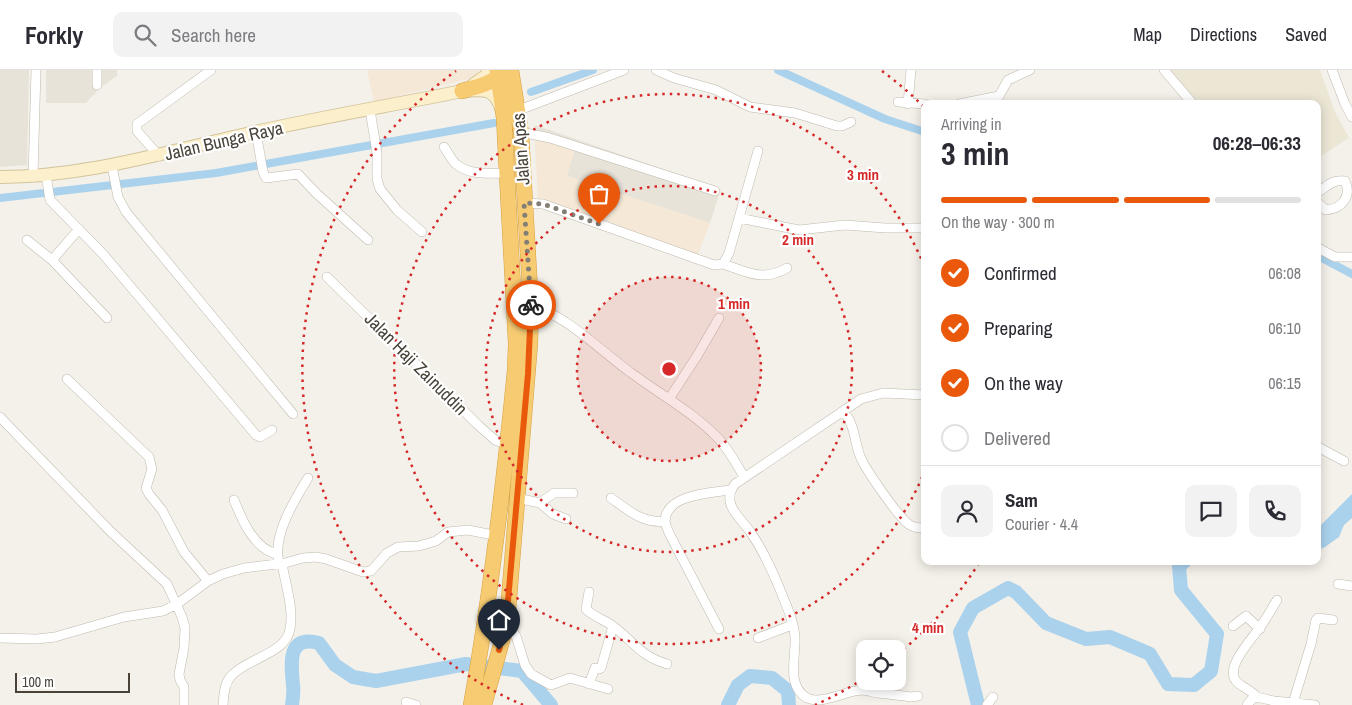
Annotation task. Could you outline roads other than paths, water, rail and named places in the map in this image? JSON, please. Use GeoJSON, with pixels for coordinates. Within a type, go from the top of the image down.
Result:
{"type":"FeatureCollection","features":[{"type":"Feature","properties":{"kind":"highway","name":"Jalan Apas"},"geometry":{"type":"LineString","coordinates":[[471,705],[499,650],[506,623],[528,374],[531,307],[521,132],[518,110],[500,72]]}},
{"type":"Feature","properties":{"kind":"highway","name":"Jalan Apas"},"geometry":{"type":"LineString","coordinates":[[484,705],[482,647],[498,536],[516,344],[508,173],[500,72]]}},
{"type":"Feature","properties":{"kind":"highway"},"geometry":{"type":"LineString","coordinates":[[454,92],[492,82],[500,72]]}},
{"type":"Feature","properties":{"kind":"highway"},"geometry":{"type":"LineString","coordinates":[[514,292],[518,289],[519,283],[517,253],[521,248],[527,251]]}},
{"type":"Feature","properties":{"kind":"highway"},"geometry":{"type":"LineString","coordinates":[[487,608],[500,602],[507,572],[511,569]]}},
{"type":"Feature","properties":{"kind":"street"},"geometry":{"type":"LineString","coordinates":[[36,70],[42,180],[50,200],[104,254],[256,435],[264,436],[272,430]]}},
{"type":"Feature","properties":{"kind":"street"},"geometry":{"type":"LineString","coordinates":[[97,70],[97,85]]}},
{"type":"Feature","properties":{"kind":"street"},"geometry":{"type":"LineString","coordinates":[[159,156],[137,131],[137,124],[212,70]]}},
{"type":"Feature","properties":{"kind":"street"},"geometry":{"type":"LineString","coordinates":[[518,110],[624,70]]}},
{"type":"Feature","properties":{"kind":"street"},"geometry":{"type":"LineString","coordinates":[[656,70],[674,78],[711,88],[750,107],[794,113],[837,126],[851,122]]}},
{"type":"Feature","properties":{"kind":"street"},"geometry":{"type":"LineString","coordinates":[[908,104],[911,70]]}},
{"type":"Feature","properties":{"kind":"street"},"geometry":{"type":"LineString","coordinates":[[1001,100],[1008,80],[1030,70]]}},
{"type":"Feature","properties":{"kind":"street"},"geometry":{"type":"LineString","coordinates":[[1164,70],[1187,100]]}},
{"type":"Feature","properties":{"kind":"street"},"geometry":{"type":"LineString","coordinates":[[1332,70],[1352,117]]}},
{"type":"Feature","properties":{"kind":"street","name":"Jalan Bunga Raya"},"geometry":{"type":"LineString","coordinates":[[0,177],[42,180],[159,156],[256,132],[454,92],[486,90],[494,94],[504,118]]}},
{"type":"Feature","properties":{"kind":"street"},"geometry":{"type":"LineString","coordinates":[[898,102],[921,104]]}},
{"type":"Feature","properties":{"kind":"street"},"geometry":{"type":"LineString","coordinates":[[370,110],[377,153],[377,179],[380,189],[397,210],[422,232]]}},
{"type":"Feature","properties":{"kind":"street"},"geometry":{"type":"LineString","coordinates":[[256,132],[263,172],[266,178],[298,174],[368,240]]}},
{"type":"Feature","properties":{"kind":"street"},"geometry":{"type":"LineString","coordinates":[[521,132],[550,138],[715,191]]}},
{"type":"Feature","properties":{"kind":"street"},"geometry":{"type":"LineString","coordinates":[[444,147],[456,164],[470,171],[482,174],[508,173]]}},
{"type":"Feature","properties":{"kind":"street"},"geometry":{"type":"LineString","coordinates":[[723,264],[730,253],[758,151]]}},
{"type":"Feature","properties":{"kind":"street"},"geometry":{"type":"LineString","coordinates":[[112,166],[117,193],[126,212],[293,414]]}},
{"type":"Feature","properties":{"kind":"street"},"geometry":{"type":"LineString","coordinates":[[1321,190],[1330,182],[1338,180],[1345,181],[1349,187],[1348,196],[1334,209],[1326,210],[1321,206]]}},
{"type":"Feature","properties":{"kind":"street"},"geometry":{"type":"LineString","coordinates":[[524,203],[543,204],[714,265],[723,264],[766,276],[777,274],[787,268]]}},
{"type":"Feature","properties":{"kind":"street"},"geometry":{"type":"LineString","coordinates":[[739,218],[799,230],[845,225],[921,228]]}},
{"type":"Feature","properties":{"kind":"street"},"geometry":{"type":"LineString","coordinates":[[52,260],[79,229]]}},
{"type":"Feature","properties":{"kind":"street"},"geometry":{"type":"LineString","coordinates":[[27,240],[52,260],[107,318]]}},
{"type":"Feature","properties":{"kind":"street"},"geometry":{"type":"LineString","coordinates":[[1321,249],[1335,256],[1352,257]]}},
{"type":"Feature","properties":{"kind":"street","name":"Jalan Haji Zainuddin"},"geometry":{"type":"LineString","coordinates":[[327,277],[478,425],[495,440],[508,445]]}},
{"type":"Feature","properties":{"kind":"street"},"geometry":{"type":"LineString","coordinates":[[531,307],[540,308],[567,324],[717,437],[723,443],[744,477]]}},
{"type":"Feature","properties":{"kind":"street"},"geometry":{"type":"LineString","coordinates":[[669,399],[719,318]]}},
{"type":"Feature","properties":{"kind":"street"},"geometry":{"type":"LineString","coordinates":[[67,379],[149,457],[152,469],[146,488],[162,510],[184,552],[208,581]]}},
{"type":"Feature","properties":{"kind":"street"},"geometry":{"type":"LineString","coordinates":[[918,696],[911,697],[862,690],[816,701],[807,698],[796,686],[794,676],[795,637],[792,625],[769,564],[750,531],[730,503],[730,490],[744,477],[861,399],[883,393],[921,395]]}},
{"type":"Feature","properties":{"kind":"street"},"geometry":{"type":"LineString","coordinates":[[844,412],[850,420],[860,455],[870,472],[904,521],[916,528],[921,528]]}},
{"type":"Feature","properties":{"kind":"street"},"geometry":{"type":"LineString","coordinates":[[0,417],[110,531],[167,584],[184,622],[186,637],[179,674],[184,687],[184,705]]}},
{"type":"Feature","properties":{"kind":"street"},"geometry":{"type":"LineString","coordinates":[[1321,449],[1344,462]]}},
{"type":"Feature","properties":{"kind":"street"},"geometry":{"type":"LineString","coordinates":[[223,705],[224,691],[232,675],[286,641],[290,630],[291,613],[279,560],[280,534],[294,502],[308,478]]}},
{"type":"Feature","properties":{"kind":"street"},"geometry":{"type":"LineString","coordinates":[[719,629],[669,533],[666,521],[668,513],[674,504],[682,498],[730,490]]}},
{"type":"Feature","properties":{"kind":"street"},"geometry":{"type":"LineString","coordinates":[[540,502],[554,493],[573,493]]}},
{"type":"Feature","properties":{"kind":"street"},"geometry":{"type":"LineString","coordinates":[[517,498],[540,502],[553,514],[566,519]]}},
{"type":"Feature","properties":{"kind":"street"},"geometry":{"type":"LineString","coordinates":[[611,498],[642,519],[657,522],[666,521]]}},
{"type":"Feature","properties":{"kind":"street"},"geometry":{"type":"LineString","coordinates":[[234,500],[240,516],[260,547],[279,560]]}},
{"type":"Feature","properties":{"kind":"street"},"geometry":{"type":"LineString","coordinates":[[0,638],[37,639],[55,636],[124,617],[163,610],[177,604],[208,581],[222,574],[279,560],[316,557],[363,572],[371,571],[387,553],[398,547],[419,546],[436,541],[448,532],[468,530],[498,536]]}},
{"type":"Feature","properties":{"kind":"street"},"geometry":{"type":"LineString","coordinates":[[1338,584],[1352,586]]}},
{"type":"Feature","properties":{"kind":"street"},"geometry":{"type":"LineString","coordinates":[[588,592],[586,609],[588,612],[602,618],[613,626],[647,657],[667,664]]}},
{"type":"Feature","properties":{"kind":"street"},"geometry":{"type":"LineString","coordinates":[[1257,697],[1252,691],[1236,681],[1234,676],[1238,658],[1260,629],[1277,600]]}},
{"type":"Feature","properties":{"kind":"street"},"geometry":{"type":"LineString","coordinates":[[1234,626],[1246,616],[1260,629]]}},
{"type":"Feature","properties":{"kind":"street"},"geometry":{"type":"LineString","coordinates":[[1294,703],[1316,620],[1318,618],[1333,620]]}},
{"type":"Feature","properties":{"kind":"street"},"geometry":{"type":"LineString","coordinates":[[506,623],[516,636],[525,666],[531,674],[551,685],[570,678],[608,689]]}},
{"type":"Feature","properties":{"kind":"street"},"geometry":{"type":"LineString","coordinates":[[758,638],[792,625]]}},
{"type":"Feature","properties":{"kind":"street"},"geometry":{"type":"LineString","coordinates":[[589,684],[595,668],[601,668],[613,626]]}},
{"type":"Feature","properties":{"kind":"street"},"geometry":{"type":"LineString","coordinates":[[1247,705],[1252,698],[1257,697],[1315,705]]}},
{"type":"Feature","properties":{"kind":"street"},"geometry":{"type":"LineString","coordinates":[[406,702],[416,705]]}},
{"type":"Feature","properties":{"kind":"water"},"geometry":{"type":"Polygon","coordinates":[[[1352,494],[1352,518],[1344,525],[1339,537],[1321,549],[1321,525],[1352,494]]]}},
{"type":"Feature","properties":{"kind":"waterway"},"geometry":{"type":"LineString","coordinates":[[531,92],[593,70]]}},
{"type":"Feature","properties":{"kind":"waterway"},"geometry":{"type":"LineString","coordinates":[[778,70],[885,119],[921,131]]}},
{"type":"Feature","properties":{"kind":"waterway"},"geometry":{"type":"LineString","coordinates":[[0,198],[216,173],[494,123]]}},
{"type":"Feature","properties":{"kind":"waterway"},"geometry":{"type":"LineString","coordinates":[[1321,258],[1352,274]]}},
{"type":"Feature","properties":{"kind":"waterway"},"geometry":{"type":"LineString","coordinates":[[978,705],[960,632],[973,608],[1008,588],[1016,592],[1046,623],[1086,639],[1110,637],[1150,654],[1168,684],[1194,685],[1211,671],[1217,634],[1181,590],[1180,565]]}},
{"type":"Feature","properties":{"kind":"waterway"},"geometry":{"type":"LineString","coordinates":[[292,705],[293,653],[301,643],[309,642],[319,643],[335,665],[353,677],[376,681],[466,664],[522,671],[551,705]]}},
{"type":"Feature","properties":{"kind":"waterway"},"geometry":{"type":"LineString","coordinates":[[728,705],[738,685],[750,676],[772,678],[788,691],[789,705]]}}]}
